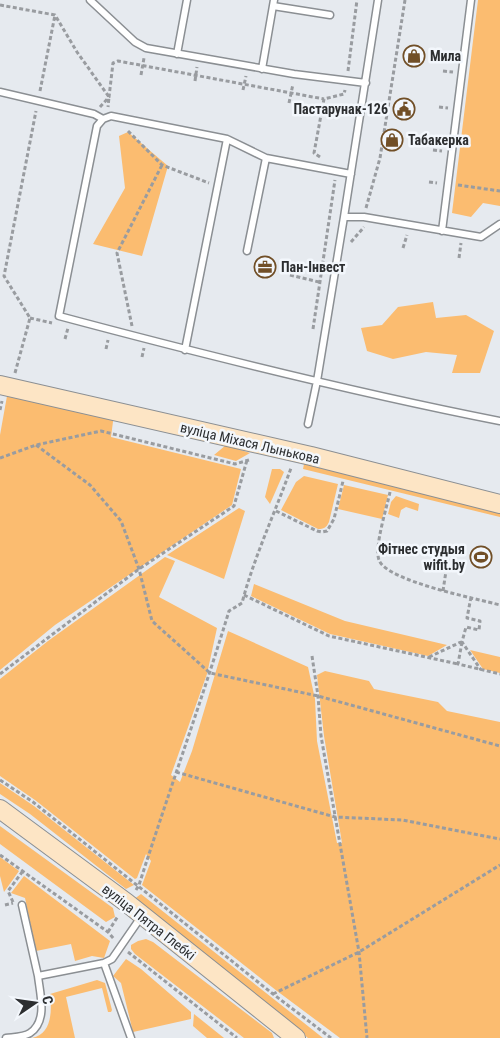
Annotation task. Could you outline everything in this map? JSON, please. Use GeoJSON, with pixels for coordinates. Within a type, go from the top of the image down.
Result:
{"type":"FeatureCollection","features":[{"type":"Feature","properties":{"kind":"street","name":"вуліца Міхася Лынькова"},"geometry":{"type":"LineString","coordinates":[[7,381],[500,504]]}},
{"type":"Feature","properties":{"kind":"street","name":"вуліца Пятра Глебкі"},"geometry":{"type":"LineString","coordinates":[[0,809],[142,916],[296,1038]]}},
{"type":"Feature","properties":{"kind":"lane"},"geometry":{"type":"LineString","coordinates":[[90,0],[135,42],[146,48],[294,74],[366,83]]}},
{"type":"Feature","properties":{"kind":"lane"},"geometry":{"type":"LineString","coordinates":[[177,54],[187,0]]}},
{"type":"Feature","properties":{"kind":"lane"},"geometry":{"type":"LineString","coordinates":[[308,424],[317,381],[378,0]]}},
{"type":"Feature","properties":{"kind":"lane"},"geometry":{"type":"LineString","coordinates":[[442,231],[472,0]]}},
{"type":"Feature","properties":{"kind":"lane"},"geometry":{"type":"LineString","coordinates":[[262,68],[274,3],[330,15]]}},
{"type":"Feature","properties":{"kind":"lane"},"geometry":{"type":"LineString","coordinates":[[0,92],[94,114],[103,119]]}},
{"type":"Feature","properties":{"kind":"lane"},"geometry":{"type":"LineString","coordinates":[[351,174],[266,158],[227,139],[111,116],[103,119],[97,126],[59,316],[185,350],[430,408],[500,421]]}},
{"type":"Feature","properties":{"kind":"lane"},"geometry":{"type":"LineString","coordinates":[[185,350],[219,187],[227,139]]}},
{"type":"Feature","properties":{"kind":"lane"},"geometry":{"type":"LineString","coordinates":[[247,252],[266,158]]}},
{"type":"Feature","properties":{"kind":"lane"},"geometry":{"type":"LineString","coordinates":[[344,217],[364,217],[481,236],[500,224]]}},
{"type":"Feature","properties":{"kind":"lane"},"geometry":{"type":"LineString","coordinates":[[6,1038],[28,1034],[36,1027],[42,1006],[38,976],[22,905]]}},
{"type":"Feature","properties":{"kind":"lane"},"geometry":{"type":"LineString","coordinates":[[38,976],[104,963],[112,959],[142,916]]}},
{"type":"Feature","properties":{"kind":"lane"},"geometry":{"type":"LineString","coordinates":[[104,963],[131,1038]]}},
{"type":"Feature","properties":{"kind":"path"},"geometry":{"type":"LineString","coordinates":[[219,187],[162,165],[115,118],[108,108],[113,63],[118,61],[324,99],[344,94],[357,0]]}},
{"type":"Feature","properties":{"kind":"path"},"geometry":{"type":"LineString","coordinates":[[349,244],[364,227],[364,217],[380,158],[404,0]]}},
{"type":"Feature","properties":{"kind":"path"},"geometry":{"type":"LineString","coordinates":[[0,5],[55,15],[77,52],[109,97]]}},
{"type":"Feature","properties":{"kind":"path"},"geometry":{"type":"LineString","coordinates":[[7,381],[30,318],[4,276],[55,15]]}},
{"type":"Feature","properties":{"kind":"path"},"geometry":{"type":"LineString","coordinates":[[141,75],[146,48]]}},
{"type":"Feature","properties":{"kind":"path"},"geometry":{"type":"LineString","coordinates":[[443,71],[453,72]]}},
{"type":"Feature","properties":{"kind":"path"},"geometry":{"type":"LineString","coordinates":[[289,103],[294,74]]}},
{"type":"Feature","properties":{"kind":"path"},"geometry":{"type":"LineString","coordinates":[[312,330],[337,171],[314,152],[324,99]]}},
{"type":"Feature","properties":{"kind":"path"},"geometry":{"type":"LineString","coordinates":[[439,107],[448,108]]}},
{"type":"Feature","properties":{"kind":"path"},"geometry":{"type":"LineString","coordinates":[[433,150],[442,151]]}},
{"type":"Feature","properties":{"kind":"path"},"geometry":{"type":"LineString","coordinates":[[134,336],[117,253],[162,165]]}},
{"type":"Feature","properties":{"kind":"path"},"geometry":{"type":"LineString","coordinates":[[429,182],[500,190]]}},
{"type":"Feature","properties":{"kind":"path"},"geometry":{"type":"LineString","coordinates":[[290,275],[319,282]]}},
{"type":"Feature","properties":{"kind":"path"},"geometry":{"type":"LineString","coordinates":[[65,339],[68,328]]}},
{"type":"Feature","properties":{"kind":"path"},"geometry":{"type":"LineString","coordinates":[[106,349],[109,338]]}},
{"type":"Feature","properties":{"kind":"path"},"geometry":{"type":"LineString","coordinates":[[142,357],[144,347]]}},
{"type":"Feature","properties":{"kind":"path"},"geometry":{"type":"LineString","coordinates":[[0,458],[36,446],[101,431],[235,464],[247,460],[255,461]]}},
{"type":"Feature","properties":{"kind":"path"},"geometry":{"type":"LineString","coordinates":[[36,446],[90,485],[121,521],[140,569],[152,621],[210,673],[318,696],[500,746]]}},
{"type":"Feature","properties":{"kind":"path"},"geometry":{"type":"LineString","coordinates":[[0,674],[140,569],[234,506],[247,460]]}},
{"type":"Feature","properties":{"kind":"path"},"geometry":{"type":"LineString","coordinates":[[284,467],[300,470]]}},
{"type":"Feature","properties":{"kind":"path"},"geometry":{"type":"LineString","coordinates":[[139,885],[229,611],[242,603],[253,567],[291,468]]}},
{"type":"Feature","properties":{"kind":"path"},"geometry":{"type":"LineString","coordinates":[[334,478],[353,483]]}},
{"type":"Feature","properties":{"kind":"path"},"geometry":{"type":"LineString","coordinates":[[276,511],[317,531],[326,531],[334,519],[343,480]]}},
{"type":"Feature","properties":{"kind":"path"},"geometry":{"type":"LineString","coordinates":[[381,490],[390,492],[378,546],[379,561],[384,568],[406,580],[500,605]]}},
{"type":"Feature","properties":{"kind":"path"},"geometry":{"type":"LineString","coordinates":[[443,591],[446,571]]}},
{"type":"Feature","properties":{"kind":"path"},"geometry":{"type":"LineString","coordinates":[[244,595],[328,636],[500,674]]}},
{"type":"Feature","properties":{"kind":"path"},"geometry":{"type":"LineString","coordinates":[[458,664],[466,627],[479,630],[480,621],[467,618],[471,598]]}},
{"type":"Feature","properties":{"kind":"path"},"geometry":{"type":"LineString","coordinates":[[429,658],[462,642]]}},
{"type":"Feature","properties":{"kind":"path"},"geometry":{"type":"LineString","coordinates":[[462,642],[481,670]]}},
{"type":"Feature","properties":{"kind":"path"},"geometry":{"type":"LineString","coordinates":[[312,656],[321,736],[359,952],[367,1038]]}},
{"type":"Feature","properties":{"kind":"path"},"geometry":{"type":"LineString","coordinates":[[176,772],[335,817],[402,820],[500,839]]}},
{"type":"Feature","properties":{"kind":"path"},"geometry":{"type":"LineString","coordinates":[[0,780],[33,802],[273,994],[331,1038]]}},
{"type":"Feature","properties":{"kind":"path"},"geometry":{"type":"LineString","coordinates":[[273,994],[359,952],[500,865]]}},
{"type":"Feature","properties":{"kind":"path"},"geometry":{"type":"LineString","coordinates":[[15,912],[8,891],[23,871]]}},
{"type":"Feature","properties":{"kind":"path"},"geometry":{"type":"LineString","coordinates":[[4,905],[13,903]]}},
{"type":"Feature","properties":{"kind":"shaded area"},"geometry":{"type":"Polygon","coordinates":[[[478,0],[500,0],[500,206],[483,203],[471,217],[452,213],[478,0]]]}},
{"type":"Feature","properties":{"kind":"shaded area"},"geometry":{"type":"Polygon","coordinates":[[[128,132],[168,166],[142,256],[93,244],[125,188],[119,136],[128,132]]]}},
{"type":"Feature","properties":{"kind":"shaded area"},"geometry":{"type":"Polygon","coordinates":[[[433,302],[436,318],[466,315],[494,331],[480,373],[452,373],[457,355],[426,352],[393,359],[367,351],[361,328],[382,325],[398,307],[433,302]]]}},
{"type":"Feature","properties":{"kind":"shaded area"},"geometry":{"type":"Polygon","coordinates":[[[7,396],[114,414],[111,437],[241,469],[232,505],[55,625],[0,670],[0,435],[7,396]]]}},
{"type":"Feature","properties":{"kind":"shaded area"},"geometry":{"type":"Polygon","coordinates":[[[226,445],[250,453],[236,461],[214,455],[226,445]]]}},
{"type":"Feature","properties":{"kind":"shaded area"},"geometry":{"type":"Polygon","coordinates":[[[304,464],[500,512],[500,517],[303,469],[304,464]]]}},
{"type":"Feature","properties":{"kind":"shaded area"},"geometry":{"type":"Polygon","coordinates":[[[272,469],[280,469],[284,472],[270,504],[265,497],[272,469]]]}},
{"type":"Feature","properties":{"kind":"shaded area"},"geometry":{"type":"Polygon","coordinates":[[[304,476],[338,484],[329,522],[326,527],[318,529],[281,510],[296,482],[304,476]]]}},
{"type":"Feature","properties":{"kind":"shaded area"},"geometry":{"type":"Polygon","coordinates":[[[344,485],[388,495],[382,519],[338,509],[344,485]]]}},
{"type":"Feature","properties":{"kind":"shaded area"},"geometry":{"type":"Polygon","coordinates":[[[396,496],[419,504],[418,511],[406,507],[401,510],[399,518],[388,514],[391,502],[396,496]]]}},
{"type":"Feature","properties":{"kind":"shaded area"},"geometry":{"type":"Polygon","coordinates":[[[239,508],[245,511],[224,579],[167,555],[239,508]]]}},
{"type":"Feature","properties":{"kind":"shaded area"},"geometry":{"type":"Polygon","coordinates":[[[165,557],[175,561],[159,597],[217,628],[207,674],[171,775],[180,782],[192,751],[228,631],[308,667],[315,699],[317,741],[337,843],[342,843],[324,736],[317,675],[325,671],[369,681],[374,689],[438,702],[447,711],[500,722],[500,1038],[340,1038],[142,885],[151,861],[146,854],[135,879],[35,800],[0,776],[0,679],[48,641],[165,557]]]}},
{"type":"Feature","properties":{"kind":"shaded area"},"geometry":{"type":"Polygon","coordinates":[[[254,584],[345,621],[447,645],[428,656],[330,634],[251,596],[254,584]]]}},
{"type":"Feature","properties":{"kind":"shaded area"},"geometry":{"type":"Polygon","coordinates":[[[470,650],[500,657],[500,673],[483,669],[470,650]]]}},
{"type":"Feature","properties":{"kind":"shaded area"},"geometry":{"type":"Polygon","coordinates":[[[0,783],[34,806],[134,885],[126,889],[30,814],[0,794],[0,783]]]}},
{"type":"Feature","properties":{"kind":"shaded area"},"geometry":{"type":"Polygon","coordinates":[[[0,826],[113,908],[115,917],[106,922],[0,844],[0,826]]]}},
{"type":"Feature","properties":{"kind":"shaded area"},"geometry":{"type":"Polygon","coordinates":[[[0,857],[19,871],[4,892],[0,876],[0,857]]]}},
{"type":"Feature","properties":{"kind":"shaded area"},"geometry":{"type":"Polygon","coordinates":[[[24,876],[110,941],[104,958],[92,956],[75,961],[71,944],[36,951],[25,898],[11,893],[24,876]]]}},
{"type":"Feature","properties":{"kind":"shaded area"},"geometry":{"type":"Polygon","coordinates":[[[141,894],[323,1038],[308,1038],[133,900],[141,894]]]}},
{"type":"Feature","properties":{"kind":"shaded area"},"geometry":{"type":"Polygon","coordinates":[[[146,939],[153,942],[272,1033],[274,1038],[244,1038],[135,954],[131,949],[131,945],[146,939]]]}},
{"type":"Feature","properties":{"kind":"shaded area"},"geometry":{"type":"Polygon","coordinates":[[[126,959],[141,969],[191,1012],[191,1019],[133,1032],[121,983],[113,976],[126,959]]]}},
{"type":"Feature","properties":{"kind":"shaded area"},"geometry":{"type":"Polygon","coordinates":[[[97,980],[105,983],[111,1012],[108,1012],[102,988],[66,997],[75,1038],[32,1038],[39,1036],[47,1027],[51,1007],[50,994],[97,980]]]}},
{"type":"Feature","properties":{"kind":"shaded area"},"geometry":{"type":"Polygon","coordinates":[[[194,1014],[224,1038],[207,1038],[193,1026],[194,1014]]]}},
{"type":"Feature","properties":{"kind":"place","name":"Мила"},"geometry":{"type":"Point","coordinates":[414,56]}},
{"type":"Feature","properties":{"kind":"place","name":"Пастарунак-126"},"geometry":{"type":"Point","coordinates":[404,109]}},
{"type":"Feature","properties":{"kind":"place","name":"Табакерка"},"geometry":{"type":"Point","coordinates":[392,140]}},
{"type":"Feature","properties":{"kind":"place","name":"Пан-Інвест"},"geometry":{"type":"Point","coordinates":[265,267]}},
{"type":"Feature","properties":{"kind":"place","name":"Фітнес студыя wifit.by"},"geometry":{"type":"Point","coordinates":[481,557]}}]}
